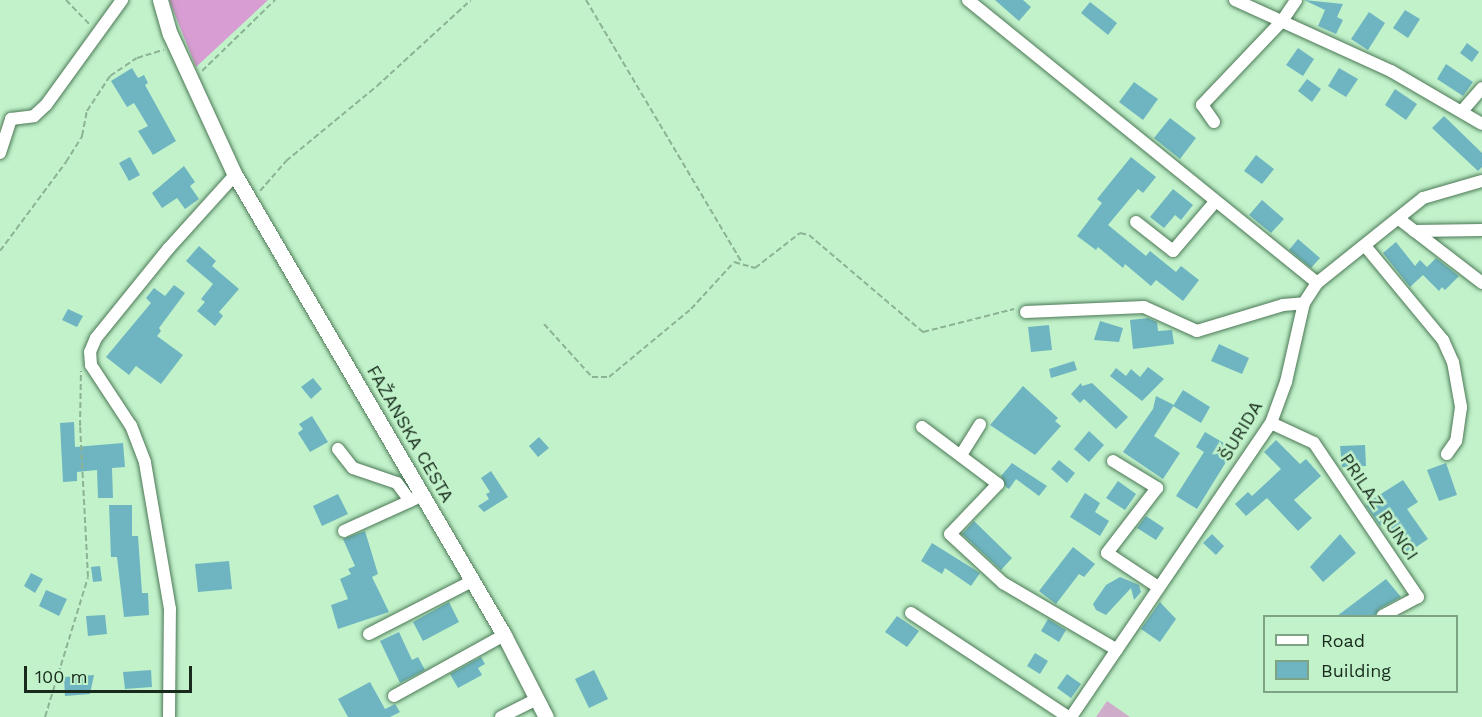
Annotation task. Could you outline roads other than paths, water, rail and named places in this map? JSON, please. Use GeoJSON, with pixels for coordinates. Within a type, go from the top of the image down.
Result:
{"type":"FeatureCollection","features":[{"type":"Feature","properties":{"kind":"main road","name":"FAŽANSKA CESTA"},"geometry":{"type":"LineString","coordinates":[[160,0],[190,79],[235,175],[417,498],[472,580],[504,635],[546,717]]}},
{"type":"Feature","properties":{"kind":"street"},"geometry":{"type":"LineString","coordinates":[[0,153],[6,118],[34,116],[46,105],[97,30],[122,0]]}},
{"type":"Feature","properties":{"kind":"street"},"geometry":{"type":"LineString","coordinates":[[968,0],[1214,203],[1317,283]]}},
{"type":"Feature","properties":{"kind":"street"},"geometry":{"type":"LineString","coordinates":[[1235,0],[1391,70],[1463,110],[1482,124]]}},
{"type":"Feature","properties":{"kind":"street"},"geometry":{"type":"LineString","coordinates":[[1214,122],[1202,105],[1282,21],[1296,0]]}},
{"type":"Feature","properties":{"kind":"street"},"geometry":{"type":"LineString","coordinates":[[1463,110],[1482,88]]}},
{"type":"Feature","properties":{"kind":"street"},"geometry":{"type":"LineString","coordinates":[[169,717],[170,609],[145,462],[131,426],[91,365],[90,352],[96,338],[169,248],[235,175]]}},
{"type":"Feature","properties":{"kind":"street","name":"ŠURIDA"},"geometry":{"type":"LineString","coordinates":[[1070,717],[1271,423],[1286,382],[1304,303],[1317,283],[1366,247],[1423,198],[1482,181]]}},
{"type":"Feature","properties":{"kind":"street"},"geometry":{"type":"LineString","coordinates":[[1136,222],[1173,251],[1214,203]]}},
{"type":"Feature","properties":{"kind":"street"},"geometry":{"type":"LineString","coordinates":[[1399,219],[1482,284]]}},
{"type":"Feature","properties":{"kind":"street"},"geometry":{"type":"LineString","coordinates":[[1414,231],[1482,230]]}},
{"type":"Feature","properties":{"kind":"street"},"geometry":{"type":"LineString","coordinates":[[1366,247],[1443,340],[1453,362],[1461,407],[1456,441],[1447,454]]}},
{"type":"Feature","properties":{"kind":"street"},"geometry":{"type":"LineString","coordinates":[[1026,312],[1144,307],[1197,331],[1283,305],[1304,303]]}},
{"type":"Feature","properties":{"kind":"street","name":"PRILAZ RUNCI"},"geometry":{"type":"LineString","coordinates":[[1271,423],[1314,443],[1418,597],[1385,615]]}},
{"type":"Feature","properties":{"kind":"street"},"geometry":{"type":"LineString","coordinates":[[961,455],[980,425]]}},
{"type":"Feature","properties":{"kind":"street"},"geometry":{"type":"LineString","coordinates":[[922,427],[998,484],[950,534],[1003,583],[1117,650]]}},
{"type":"Feature","properties":{"kind":"street"},"geometry":{"type":"LineString","coordinates":[[338,449],[353,468],[397,483],[417,498],[344,531]]}},
{"type":"Feature","properties":{"kind":"street"},"geometry":{"type":"LineString","coordinates":[[1113,461],[1157,489],[1107,553],[1158,588]]}},
{"type":"Feature","properties":{"kind":"street"},"geometry":{"type":"LineString","coordinates":[[369,634],[472,580]]}},
{"type":"Feature","properties":{"kind":"street"},"geometry":{"type":"LineString","coordinates":[[911,613],[1070,717]]}},
{"type":"Feature","properties":{"kind":"street"},"geometry":{"type":"LineString","coordinates":[[394,696],[504,635]]}},
{"type":"Feature","properties":{"kind":"street"},"geometry":{"type":"LineString","coordinates":[[501,717],[537,699]]}}]}
